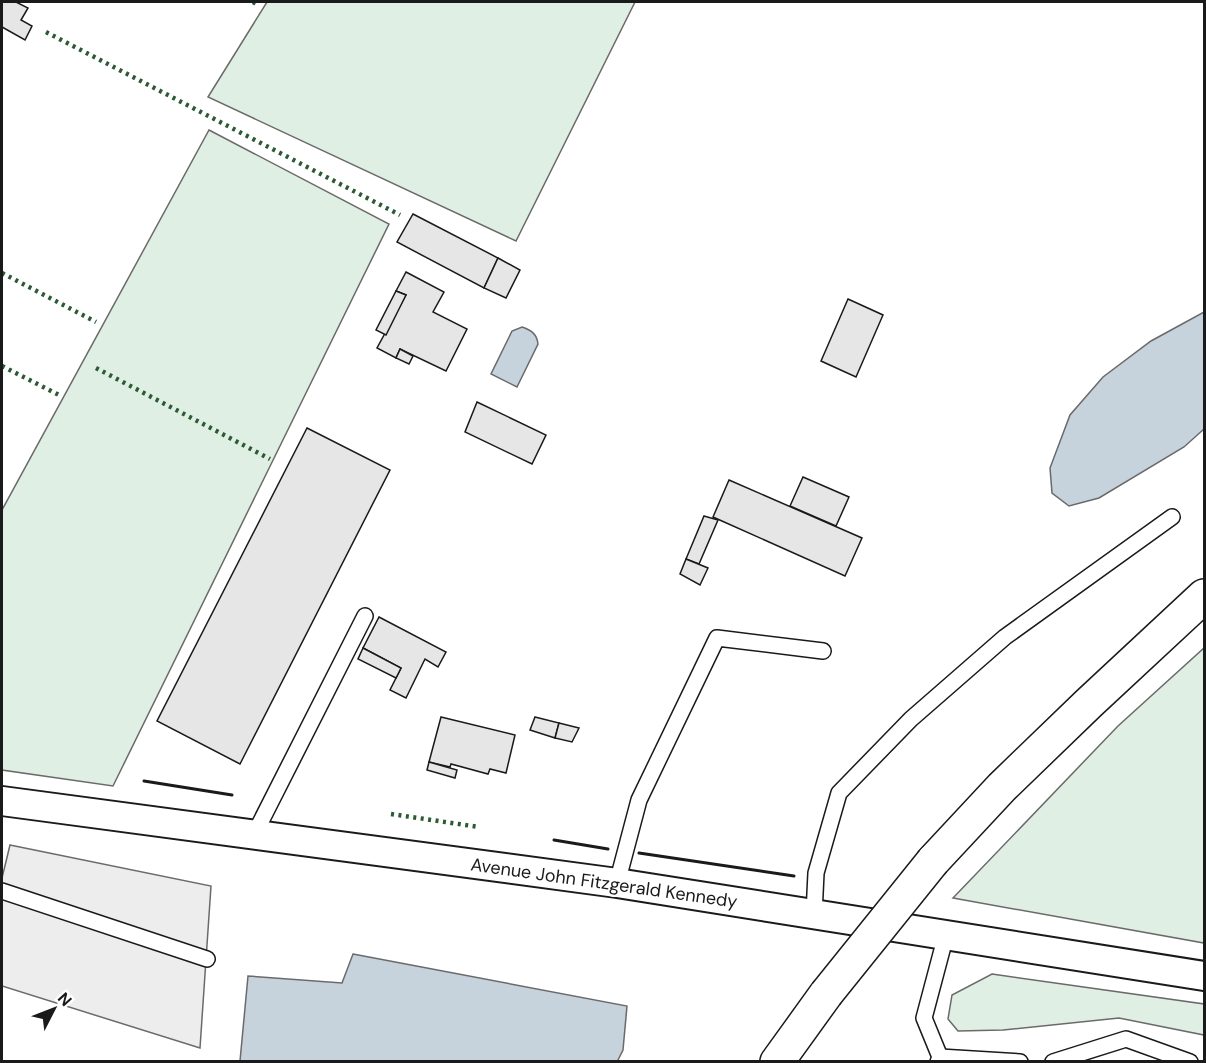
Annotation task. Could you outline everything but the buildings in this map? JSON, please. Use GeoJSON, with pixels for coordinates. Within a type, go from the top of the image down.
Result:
{"type":"FeatureCollection","features":[{"type":"Feature","properties":{"kind":"main road"},"geometry":{"type":"LineString","coordinates":[[777,1062],[826,994],[933,861],[1002,787],[1204,596]]}},
{"type":"Feature","properties":{"kind":"street","name":"Avenue John Fitzgerald Kennedy"},"geometry":{"type":"LineString","coordinates":[[3,804],[617,884],[1204,976]]}},
{"type":"Feature","properties":{"kind":"lane"},"geometry":{"type":"LineString","coordinates":[[814,914],[816,873],[839,794],[911,719],[1005,638],[1172,517]]}},
{"type":"Feature","properties":{"kind":"lane"},"geometry":{"type":"LineString","coordinates":[[254,835],[365,616]]}},
{"type":"Feature","properties":{"kind":"lane"},"geometry":{"type":"LineString","coordinates":[[617,884],[639,800],[717,638],[823,651]]}},
{"type":"Feature","properties":{"kind":"lane"},"geometry":{"type":"LineString","coordinates":[[2,891],[207,959]]}},
{"type":"Feature","properties":{"kind":"lane"},"geometry":{"type":"LineString","coordinates":[[946,935],[924,1018],[939,1059],[1020,1062]]}},
{"type":"Feature","properties":{"kind":"lane"},"geometry":{"type":"LineString","coordinates":[[1053,1062],[1126,1039],[1190,1062]]}},
{"type":"Feature","properties":{"kind":"green space"},"geometry":{"type":"Polygon","coordinates":[[[267,2],[635,2],[516,241],[208,97],[267,2]]]}},
{"type":"Feature","properties":{"kind":"green space"},"geometry":{"type":"Polygon","coordinates":[[[209,130],[389,224],[113,786],[2,770],[2,510],[209,130]]]}},
{"type":"Feature","properties":{"kind":"green space"},"geometry":{"type":"Polygon","coordinates":[[[1204,648],[1204,943],[953,898],[1118,726],[1204,648]]]}},
{"type":"Feature","properties":{"kind":"green space"},"geometry":{"type":"Polygon","coordinates":[[[992,974],[1204,1004],[1204,1035],[1119,1018],[1003,1030],[958,1031],[948,1019],[952,995],[992,974]]]}},
{"type":"Feature","properties":{"kind":"shaded area"},"geometry":{"type":"Polygon","coordinates":[[[1204,312],[1204,429],[1184,447],[1099,498],[1069,506],[1052,493],[1050,468],[1070,415],[1103,377],[1151,341],[1204,312]]]}},
{"type":"Feature","properties":{"kind":"shaded area"},"geometry":{"type":"Polygon","coordinates":[[[522,327],[533,333],[538,344],[517,387],[491,374],[512,331],[522,327]]]}},
{"type":"Feature","properties":{"kind":"shaded area"},"geometry":{"type":"Polygon","coordinates":[[[10,845],[211,886],[200,1048],[2,986],[2,878],[10,845]]]}},
{"type":"Feature","properties":{"kind":"shaded area"},"geometry":{"type":"Polygon","coordinates":[[[353,954],[627,1006],[623,1050],[617,1062],[240,1061],[248,976],[342,983],[353,954]]]}},
{"type":"Feature","properties":{"kind":"hedge"},"geometry":{"type":"LineString","coordinates":[[253,2],[258,5]]}},
{"type":"Feature","properties":{"kind":"hedge"},"geometry":{"type":"LineString","coordinates":[[46,32],[400,215]]}},
{"type":"Feature","properties":{"kind":"hedge"},"geometry":{"type":"LineString","coordinates":[[2,273],[96,322]]}},
{"type":"Feature","properties":{"kind":"hedge"},"geometry":{"type":"LineString","coordinates":[[2,366],[61,396]]}},
{"type":"Feature","properties":{"kind":"hedge"},"geometry":{"type":"LineString","coordinates":[[96,368],[270,459]]}},
{"type":"Feature","properties":{"kind":"hedge"},"geometry":{"type":"LineString","coordinates":[[391,814],[479,827]]}},
{"type":"Feature","properties":{"kind":"wall"},"geometry":{"type":"LineString","coordinates":[[144,781],[232,795]]}},
{"type":"Feature","properties":{"kind":"wall"},"geometry":{"type":"LineString","coordinates":[[554,840],[608,849]]}},
{"type":"Feature","properties":{"kind":"wall"},"geometry":{"type":"LineString","coordinates":[[639,853],[794,876]]}}]}
